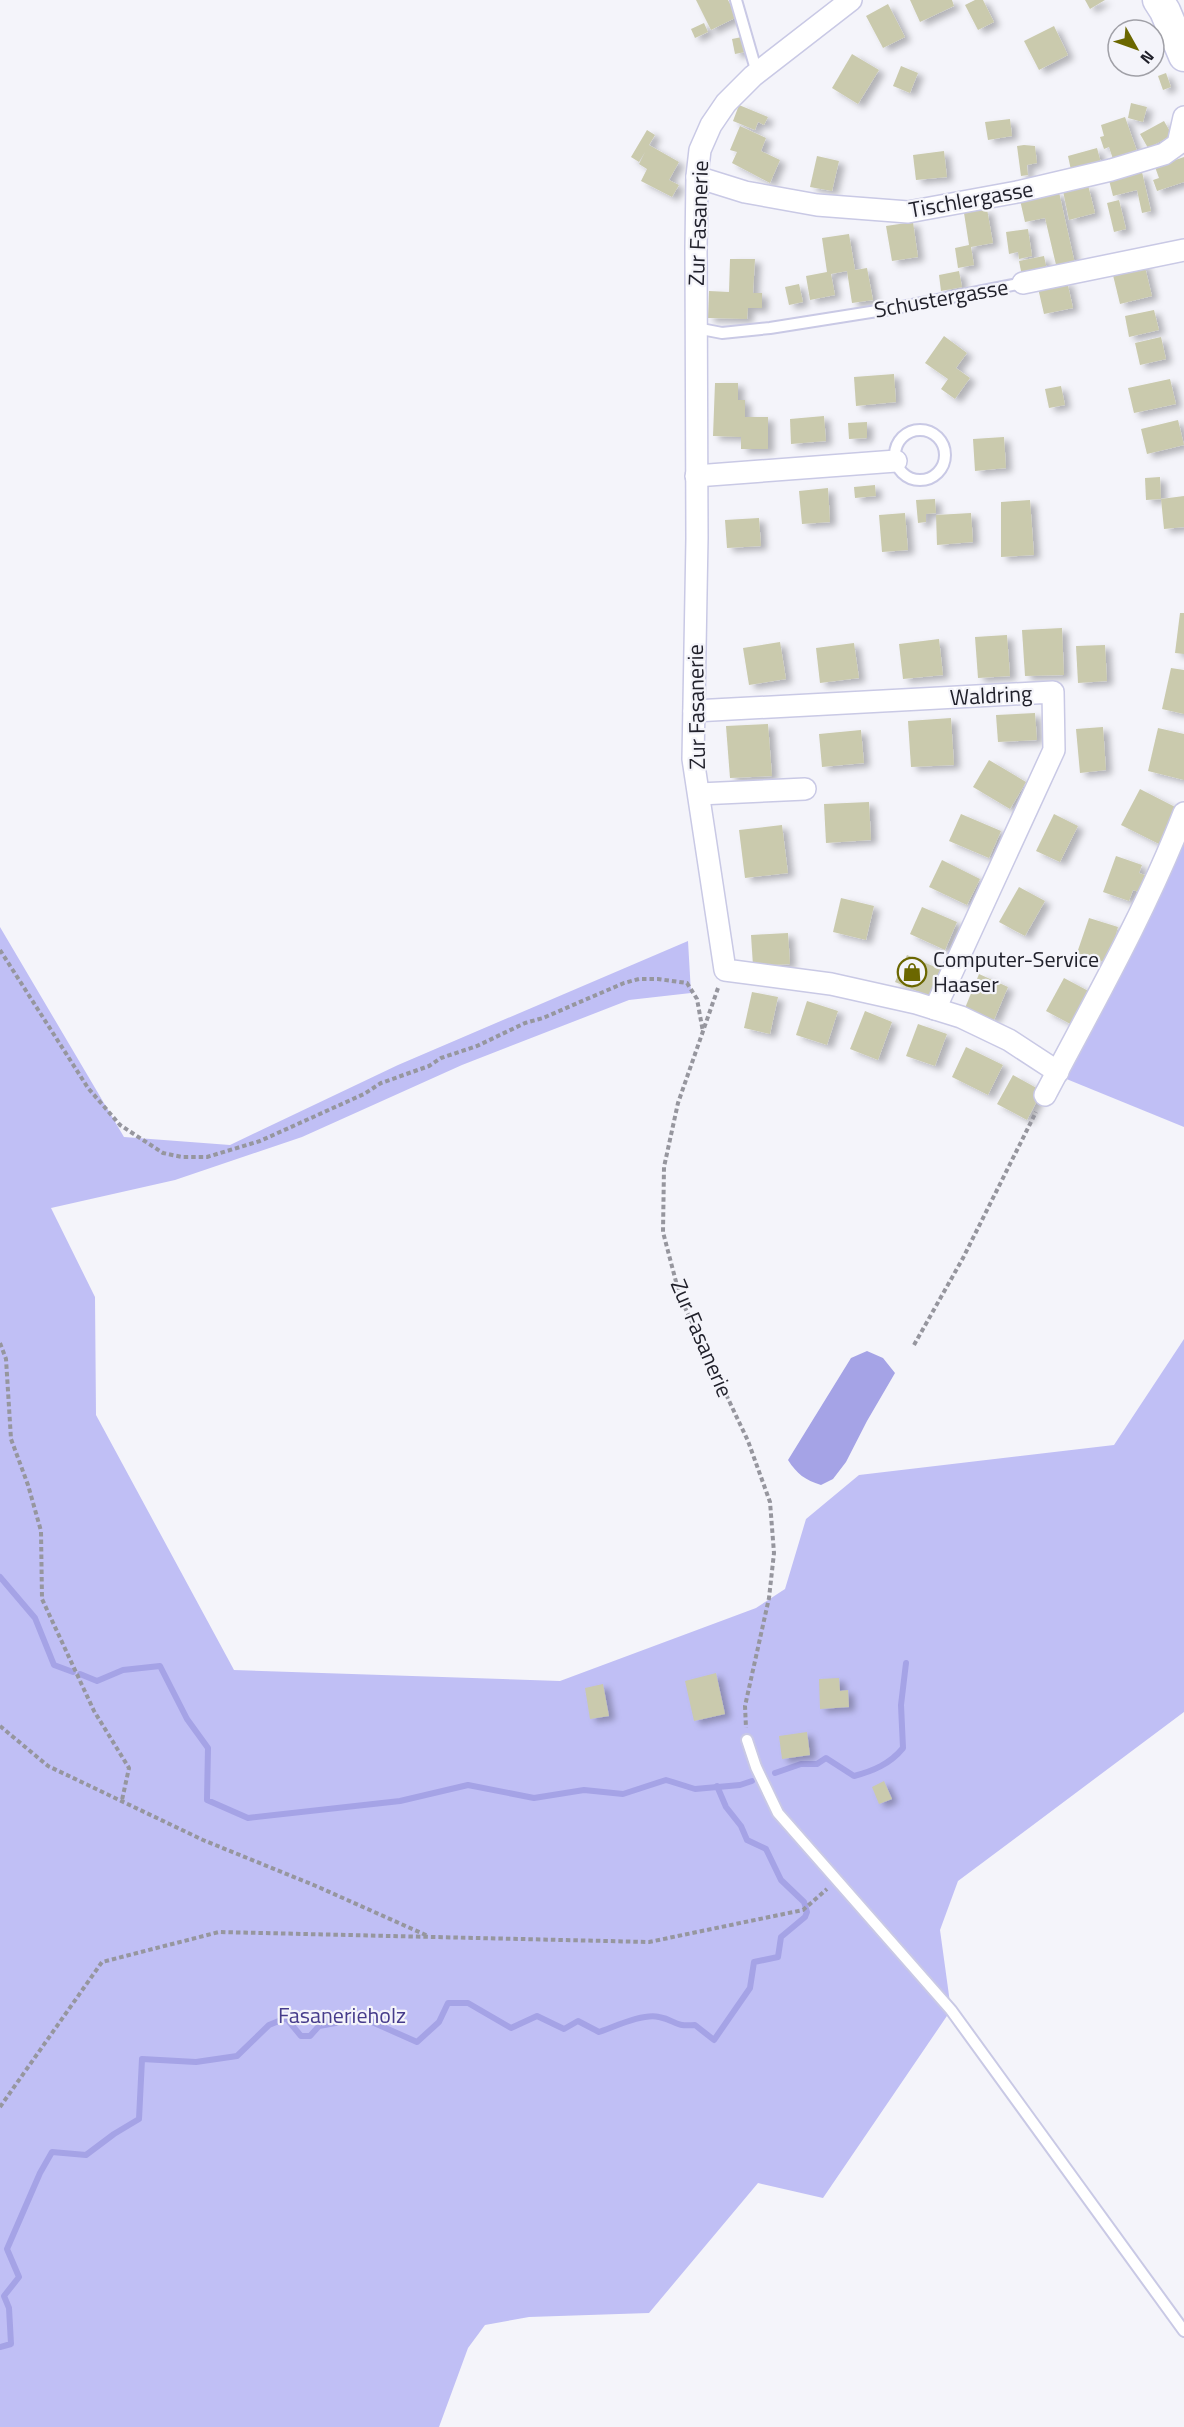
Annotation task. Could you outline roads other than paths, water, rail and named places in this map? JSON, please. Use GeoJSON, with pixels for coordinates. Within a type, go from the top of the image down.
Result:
{"type":"FeatureCollection","features":[{"type":"Feature","properties":{"kind":"street","name":"Zur Fasanerie"},"geometry":{"type":"LineString","coordinates":[[851,0],[757,73],[726,103],[711,125],[700,150],[697,177],[693,759],[702,827],[722,934],[725,970],[831,984],[935,1009]]}},
{"type":"Feature","properties":{"kind":"street"},"geometry":{"type":"LineString","coordinates":[[1158,0],[1184,56]]}},
{"type":"Feature","properties":{"kind":"street","name":"Tischlergasse"},"geometry":{"type":"LineString","coordinates":[[697,177],[746,192],[817,205],[908,212],[1017,192],[1111,170],[1164,154],[1178,144],[1184,117]]}},
{"type":"Feature","properties":{"kind":"street","name":"Schustergasse"},"geometry":{"type":"LineString","coordinates":[[1023,283],[1184,250]]}},
{"type":"Feature","properties":{"kind":"street"},"geometry":{"type":"LineString","coordinates":[[696,476],[896,461]]}},
{"type":"Feature","properties":{"kind":"street","name":"Waldring"},"geometry":{"type":"LineString","coordinates":[[694,711],[1053,692],[1054,750],[935,1009]]}},
{"type":"Feature","properties":{"kind":"street","name":"Zur Fasanerie"},"geometry":{"type":"LineString","coordinates":[[699,794],[805,789]]}},
{"type":"Feature","properties":{"kind":"street"},"geometry":{"type":"LineString","coordinates":[[1046,1095],[1143,908],[1164,865],[1184,813]]}},
{"type":"Feature","properties":{"kind":"street"},"geometry":{"type":"LineString","coordinates":[[935,1009],[961,1017],[1009,1040],[1058,1072]]}},
{"type":"Feature","properties":{"kind":"lane"},"geometry":{"type":"LineString","coordinates":[[736,0],[757,73]]}},
{"type":"Feature","properties":{"kind":"lane","name":"Schustergasse"},"geometry":{"type":"LineString","coordinates":[[696,328],[722,333],[770,328],[896,308],[1023,283]]}},
{"type":"Feature","properties":{"kind":"lane"},"geometry":{"type":"LineString","coordinates":[[916,430],[924,430],[938,437],[945,452],[942,468],[929,479],[921,480],[905,475],[896,461],[895,453],[902,438],[916,430]]}},
{"type":"Feature","properties":{"kind":"lane"},"geometry":{"type":"LineString","coordinates":[[747,1740],[756,1767],[778,1813],[951,2010],[1184,2331]]}},
{"type":"Feature","properties":{"kind":"waterway"},"geometry":{"type":"LineString","coordinates":[[0,1577],[35,1618],[54,1665],[73,1672]]}},
{"type":"Feature","properties":{"kind":"waterway"},"geometry":{"type":"LineString","coordinates":[[775,1773],[801,1764],[817,1764],[826,1758],[854,1776],[874,1769],[893,1758],[903,1748],[901,1705],[906,1663]]}},
{"type":"Feature","properties":{"kind":"waterway"},"geometry":{"type":"LineString","coordinates":[[80,1674],[97,1681],[123,1670],[160,1666],[187,1719],[208,1748],[207,1800],[248,1818],[400,1801],[468,1785],[534,1798],[584,1790],[623,1794],[666,1780],[695,1789],[740,1785],[752,1781]]}},
{"type":"Feature","properties":{"kind":"waterway"},"geometry":{"type":"LineString","coordinates":[[0,2347],[11,2344],[9,2308],[4,2296],[19,2277],[7,2249],[40,2173],[52,2152],[86,2155],[139,2119],[142,2059],[196,2062],[237,2056],[269,2025],[286,2018],[301,2036],[310,2036],[319,2026],[363,2018],[417,2042],[439,2022],[448,2003],[468,2003],[511,2028],[537,2016],[564,2029],[578,2021],[599,2032],[652,2016],[665,2018],[682,2025],[695,2025],[714,2040],[750,1988],[754,1962],[778,1957],[781,1937],[805,1917],[807,1912],[804,1902],[781,1880],[766,1849],[747,1840],[741,1826],[726,1807],[717,1786]]}},
{"type":"Feature","properties":{"kind":"place","name":"Computer-Service Haaser"},"geometry":{"type":"Point","coordinates":[912,972]}},
{"type":"Feature","properties":{"kind":"park label","name":"Fasanerieholz"},"geometry":{"type":"Point","coordinates":[342,2015]}}]}
